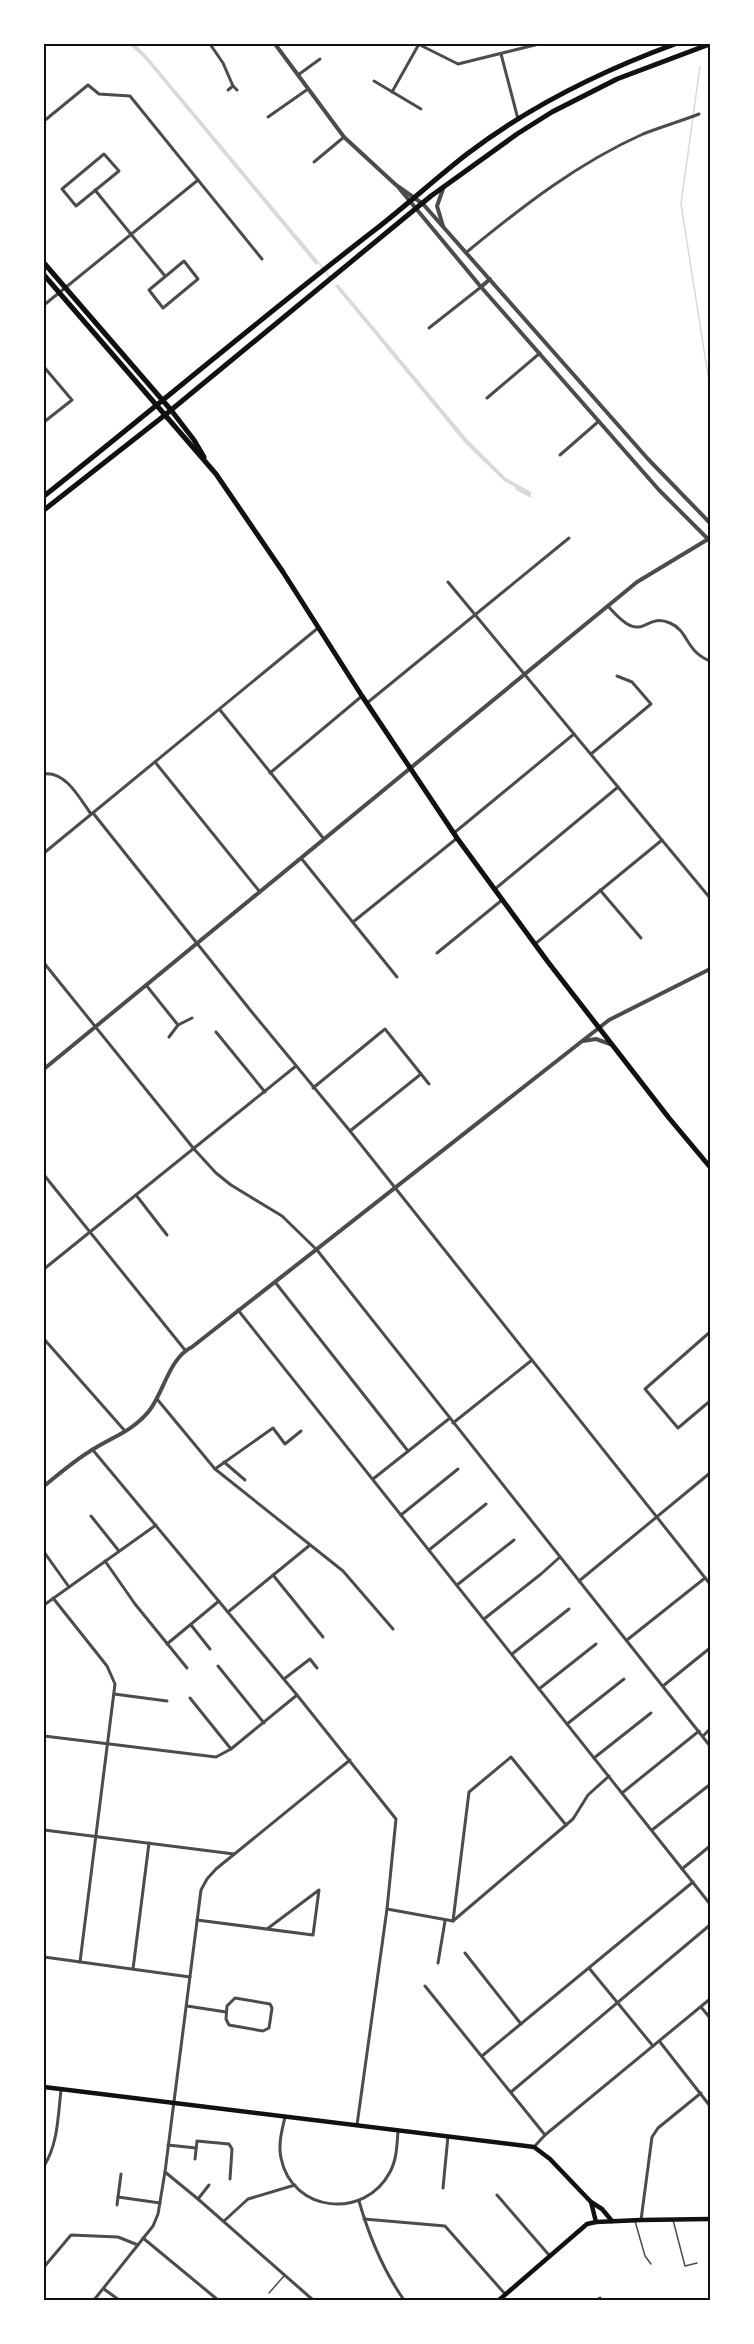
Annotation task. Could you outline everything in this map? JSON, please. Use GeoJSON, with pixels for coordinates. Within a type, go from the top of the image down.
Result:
{"type":"FeatureCollection","features":[{"type":"Feature","properties":{"kind":"highway"},"geometry":{"type":"LineString","coordinates":[[44,496],[467,154],[518,119],[594,77],[675,44]]}},
{"type":"Feature","properties":{"kind":"highway"},"geometry":{"type":"LineString","coordinates":[[44,510],[165,415],[415,210],[517,134],[552,112],[642,68],[710,44]]}},
{"type":"Feature","properties":{"kind":"highway"},"geometry":{"type":"LineString","coordinates":[[44,263],[163,400],[194,440],[319,627],[367,704],[502,900],[613,1047],[711,1167]]}},
{"type":"Feature","properties":{"kind":"highway"},"geometry":{"type":"LineString","coordinates":[[44,275],[195,452],[208,464]]}},
{"type":"Feature","properties":{"kind":"main road"},"geometry":{"type":"LineString","coordinates":[[44,2087],[534,2147],[550,2159],[612,2221]]}},
{"type":"Feature","properties":{"kind":"main road"},"geometry":{"type":"LineString","coordinates":[[591,2202],[596,2222]]}},
{"type":"Feature","properties":{"kind":"main road"},"geometry":{"type":"LineString","coordinates":[[502,2298],[584,2226],[596,2222],[612,2221],[711,2219]]}},
{"type":"Feature","properties":{"kind":"street"},"geometry":{"type":"LineString","coordinates":[[210,44],[237,90]]}},
{"type":"Feature","properties":{"kind":"street"},"geometry":{"type":"LineString","coordinates":[[44,1070],[637,582],[710,539],[659,490],[481,287],[396,185],[344,137],[276,44]]}},
{"type":"Feature","properties":{"kind":"street"},"geometry":{"type":"LineString","coordinates":[[392,92],[419,44],[458,64],[539,44]]}},
{"type":"Feature","properties":{"kind":"street"},"geometry":{"type":"LineString","coordinates":[[501,53],[518,119]]}},
{"type":"Feature","properties":{"kind":"street"},"geometry":{"type":"LineString","coordinates":[[298,75],[321,59]]}},
{"type":"Feature","properties":{"kind":"street"},"geometry":{"type":"LineString","coordinates":[[374,81],[421,109]]}},
{"type":"Feature","properties":{"kind":"street"},"geometry":{"type":"LineString","coordinates":[[44,121],[88,85],[99,94],[130,96],[262,259]]}},
{"type":"Feature","properties":{"kind":"street"},"geometry":{"type":"LineString","coordinates":[[228,90],[233,86]]}},
{"type":"Feature","properties":{"kind":"street"},"geometry":{"type":"LineString","coordinates":[[268,117],[308,88]]}},
{"type":"Feature","properties":{"kind":"street"},"geometry":{"type":"LineString","coordinates":[[468,251],[518,209],[572,173],[641,135],[699,114]]}},
{"type":"Feature","properties":{"kind":"street"},"geometry":{"type":"LineString","coordinates":[[314,162],[344,137]]}},
{"type":"Feature","properties":{"kind":"street"},"geometry":{"type":"LineString","coordinates":[[104,154],[119,171],[95,190],[76,206],[62,189],[104,154]]}},
{"type":"Feature","properties":{"kind":"street"},"geometry":{"type":"LineString","coordinates":[[44,305],[198,180]]}},
{"type":"Feature","properties":{"kind":"street"},"geometry":{"type":"LineString","coordinates":[[396,185],[423,204],[648,459],[711,523]]}},
{"type":"Feature","properties":{"kind":"street"},"geometry":{"type":"LineString","coordinates":[[443,189],[437,206],[443,227]]}},
{"type":"Feature","properties":{"kind":"street"},"geometry":{"type":"LineString","coordinates":[[95,190],[165,276]]}},
{"type":"Feature","properties":{"kind":"street"},"geometry":{"type":"LineString","coordinates":[[184,261],[198,279],[164,308],[149,290],[165,276],[184,261]]}},
{"type":"Feature","properties":{"kind":"street"},"geometry":{"type":"LineString","coordinates":[[429,328],[490,279]]}},
{"type":"Feature","properties":{"kind":"street"},"geometry":{"type":"LineString","coordinates":[[487,398],[540,353]]}},
{"type":"Feature","properties":{"kind":"street"},"geometry":{"type":"LineString","coordinates":[[44,367],[72,400],[44,422]]}},
{"type":"Feature","properties":{"kind":"street"},"geometry":{"type":"LineString","coordinates":[[560,455],[599,421]]}},
{"type":"Feature","properties":{"kind":"street"},"geometry":{"type":"LineString","coordinates":[[367,704],[569,538]]}},
{"type":"Feature","properties":{"kind":"street"},"geometry":{"type":"LineString","coordinates":[[448,582],[710,897]]}},
{"type":"Feature","properties":{"kind":"street"},"geometry":{"type":"LineString","coordinates":[[608,606],[625,625],[631,628],[646,626],[657,621],[670,623],[681,631],[693,651],[711,661]]}},
{"type":"Feature","properties":{"kind":"street"},"geometry":{"type":"LineString","coordinates":[[44,853],[319,627]]}},
{"type":"Feature","properties":{"kind":"street"},"geometry":{"type":"LineString","coordinates":[[591,754],[651,704],[632,682],[617,676]]}},
{"type":"Feature","properties":{"kind":"street"},"geometry":{"type":"LineString","coordinates":[[270,773],[362,696]]}},
{"type":"Feature","properties":{"kind":"street"},"geometry":{"type":"LineString","coordinates":[[219,709],[324,839]]}},
{"type":"Feature","properties":{"kind":"street"},"geometry":{"type":"LineString","coordinates":[[353,922],[574,734]]}},
{"type":"Feature","properties":{"kind":"street"},"geometry":{"type":"LineString","coordinates":[[155,762],[260,892]]}},
{"type":"Feature","properties":{"kind":"street"},"geometry":{"type":"LineString","coordinates":[[44,774],[49,773],[63,779],[92,813],[350,1131],[711,1584]]}},
{"type":"Feature","properties":{"kind":"street"},"geometry":{"type":"LineString","coordinates":[[495,889],[618,787]]}},
{"type":"Feature","properties":{"kind":"street"},"geometry":{"type":"LineString","coordinates":[[535,944],[662,840]]}},
{"type":"Feature","properties":{"kind":"street"},"geometry":{"type":"LineString","coordinates":[[301,858],[397,977]]}},
{"type":"Feature","properties":{"kind":"street"},"geometry":{"type":"LineString","coordinates":[[600,890],[641,938]]}},
{"type":"Feature","properties":{"kind":"street"},"geometry":{"type":"LineString","coordinates":[[437,953],[502,900]]}},
{"type":"Feature","properties":{"kind":"street"},"geometry":{"type":"LineString","coordinates":[[44,963],[194,1149],[224,1179],[282,1216],[317,1250],[711,1746]]}},
{"type":"Feature","properties":{"kind":"street"},"geometry":{"type":"LineString","coordinates":[[44,1486],[93,1449],[136,1425],[157,1399],[177,1359],[185,1350],[192,1347],[317,1250],[582,1041],[630,1008],[711,969]]}},
{"type":"Feature","properties":{"kind":"street"},"geometry":{"type":"LineString","coordinates":[[146,985],[178,1025]]}},
{"type":"Feature","properties":{"kind":"street"},"geometry":{"type":"LineString","coordinates":[[169,1037],[178,1025],[192,1018]]}},
{"type":"Feature","properties":{"kind":"street"},"geometry":{"type":"LineString","coordinates":[[313,1088],[385,1029],[429,1084]]}},
{"type":"Feature","properties":{"kind":"street"},"geometry":{"type":"LineString","coordinates":[[216,1032],[264,1092]]}},
{"type":"Feature","properties":{"kind":"street"},"geometry":{"type":"LineString","coordinates":[[582,1041],[596,1039],[613,1047]]}},
{"type":"Feature","properties":{"kind":"street"},"geometry":{"type":"LineString","coordinates":[[44,1269],[296,1066]]}},
{"type":"Feature","properties":{"kind":"street"},"geometry":{"type":"LineString","coordinates":[[350,1131],[421,1074]]}},
{"type":"Feature","properties":{"kind":"street"},"geometry":{"type":"LineString","coordinates":[[44,1175],[185,1350]]}},
{"type":"Feature","properties":{"kind":"street"},"geometry":{"type":"LineString","coordinates":[[136,1196],[167,1235]]}},
{"type":"Feature","properties":{"kind":"street"},"geometry":{"type":"LineString","coordinates":[[275,1282],[408,1451]]}},
{"type":"Feature","properties":{"kind":"street"},"geometry":{"type":"LineString","coordinates":[[238,1310],[711,1904]]}},
{"type":"Feature","properties":{"kind":"street"},"geometry":{"type":"LineString","coordinates":[[711,1332],[645,1389],[678,1428],[711,1401]]}},
{"type":"Feature","properties":{"kind":"street"},"geometry":{"type":"LineString","coordinates":[[44,1339],[126,1432]]}},
{"type":"Feature","properties":{"kind":"street"},"geometry":{"type":"LineString","coordinates":[[453,1423],[532,1360]]}},
{"type":"Feature","properties":{"kind":"street"},"geometry":{"type":"LineString","coordinates":[[157,1399],[215,1469],[343,1570],[393,1629]]}},
{"type":"Feature","properties":{"kind":"street"},"geometry":{"type":"LineString","coordinates":[[373,1479],[450,1418]]}},
{"type":"Feature","properties":{"kind":"street"},"geometry":{"type":"LineString","coordinates":[[215,1469],[273,1428],[285,1444],[302,1431]]}},
{"type":"Feature","properties":{"kind":"street"},"geometry":{"type":"LineString","coordinates":[[93,1449],[284,1679],[396,1820],[387,1909],[357,2125]]}},
{"type":"Feature","properties":{"kind":"street"},"geometry":{"type":"LineString","coordinates":[[224,1462],[245,1480]]}},
{"type":"Feature","properties":{"kind":"street"},"geometry":{"type":"LineString","coordinates":[[401,1515],[458,1469]]}},
{"type":"Feature","properties":{"kind":"street"},"geometry":{"type":"LineString","coordinates":[[579,1581],[711,1473]]}},
{"type":"Feature","properties":{"kind":"street"},"geometry":{"type":"LineString","coordinates":[[429,1550],[486,1504]]}},
{"type":"Feature","properties":{"kind":"street"},"geometry":{"type":"LineString","coordinates":[[91,1516],[119,1551]]}},
{"type":"Feature","properties":{"kind":"street"},"geometry":{"type":"LineString","coordinates":[[44,1605],[156,1526]]}},
{"type":"Feature","properties":{"kind":"street"},"geometry":{"type":"LineString","coordinates":[[457,1586],[514,1540]]}},
{"type":"Feature","properties":{"kind":"street"},"geometry":{"type":"LineString","coordinates":[[228,1612],[310,1545]]}},
{"type":"Feature","properties":{"kind":"street"},"geometry":{"type":"LineString","coordinates":[[44,1552],[69,1587]]}},
{"type":"Feature","properties":{"kind":"street"},"geometry":{"type":"LineString","coordinates":[[484,1619],[560,1557]]}},
{"type":"Feature","properties":{"kind":"street"},"geometry":{"type":"LineString","coordinates":[[105,1561],[135,1604],[187,1668]]}},
{"type":"Feature","properties":{"kind":"street"},"geometry":{"type":"LineString","coordinates":[[273,1575],[323,1637]]}},
{"type":"Feature","properties":{"kind":"street"},"geometry":{"type":"LineString","coordinates":[[627,1640],[705,1577]]}},
{"type":"Feature","properties":{"kind":"street"},"geometry":{"type":"LineString","coordinates":[[53,1598],[107,1666],[114,1680],[80,1962]]}},
{"type":"Feature","properties":{"kind":"street"},"geometry":{"type":"LineString","coordinates":[[167,1644],[219,1601]]}},
{"type":"Feature","properties":{"kind":"street"},"geometry":{"type":"LineString","coordinates":[[512,1654],[568,1609]]}},
{"type":"Feature","properties":{"kind":"street"},"geometry":{"type":"LineString","coordinates":[[190,1624],[210,1649]]}},
{"type":"Feature","properties":{"kind":"street"},"geometry":{"type":"LineString","coordinates":[[539,1689],[596,1644]]}},
{"type":"Feature","properties":{"kind":"street"},"geometry":{"type":"LineString","coordinates":[[663,1686],[711,1648]]}},
{"type":"Feature","properties":{"kind":"street"},"geometry":{"type":"LineString","coordinates":[[284,1679],[310,1659],[317,1668]]}},
{"type":"Feature","properties":{"kind":"street"},"geometry":{"type":"LineString","coordinates":[[218,1666],[264,1723]]}},
{"type":"Feature","properties":{"kind":"street"},"geometry":{"type":"LineString","coordinates":[[567,1724],[624,1679]]}},
{"type":"Feature","properties":{"kind":"street"},"geometry":{"type":"LineString","coordinates":[[114,1694],[167,1701]]}},
{"type":"Feature","properties":{"kind":"street"},"geometry":{"type":"LineString","coordinates":[[44,1736],[216,1757],[231,1749],[297,1695]]}},
{"type":"Feature","properties":{"kind":"street"},"geometry":{"type":"LineString","coordinates":[[190,1698],[231,1749]]}},
{"type":"Feature","properties":{"kind":"street"},"geometry":{"type":"LineString","coordinates":[[594,1758],[651,1713]]}},
{"type":"Feature","properties":{"kind":"street"},"geometry":{"type":"LineString","coordinates":[[703,1736],[711,1729]]}},
{"type":"Feature","properties":{"kind":"street"},"geometry":{"type":"LineString","coordinates":[[622,1793],[699,1731]]}},
{"type":"Feature","properties":{"kind":"street"},"geometry":{"type":"LineString","coordinates":[[453,1921],[469,1792],[510,1757],[566,1825]]}},
{"type":"Feature","properties":{"kind":"street"},"geometry":{"type":"LineString","coordinates":[[94,2301],[156,2221],[165,2172],[201,1890],[207,1879],[234,1854],[350,1760]]}},
{"type":"Feature","properties":{"kind":"street"},"geometry":{"type":"LineString","coordinates":[[387,1909],[453,1921],[566,1825],[579,1811],[592,1790],[609,1776]]}},
{"type":"Feature","properties":{"kind":"street"},"geometry":{"type":"LineString","coordinates":[[652,1830],[708,1786]]}},
{"type":"Feature","properties":{"kind":"street"},"geometry":{"type":"LineString","coordinates":[[44,1830],[234,1854]]}},
{"type":"Feature","properties":{"kind":"street"},"geometry":{"type":"LineString","coordinates":[[133,1970],[149,1843]]}},
{"type":"Feature","properties":{"kind":"street"},"geometry":{"type":"LineString","coordinates":[[682,1869],[711,1846]]}},
{"type":"Feature","properties":{"kind":"street"},"geometry":{"type":"LineString","coordinates":[[482,2056],[693,1882]]}},
{"type":"Feature","properties":{"kind":"street"},"geometry":{"type":"LineString","coordinates":[[197,1920],[313,1935],[319,1890],[267,1929]]}},
{"type":"Feature","properties":{"kind":"street"},"geometry":{"type":"LineString","coordinates":[[438,1963],[445,1921]]}},
{"type":"Feature","properties":{"kind":"street"},"geometry":{"type":"LineString","coordinates":[[511,2092],[711,1926]]}},
{"type":"Feature","properties":{"kind":"street"},"geometry":{"type":"LineString","coordinates":[[465,1953],[521,2024]]}},
{"type":"Feature","properties":{"kind":"street"},"geometry":{"type":"LineString","coordinates":[[44,1957],[190,1977]]}},
{"type":"Feature","properties":{"kind":"street"},"geometry":{"type":"LineString","coordinates":[[589,1968],[653,2046]]}},
{"type":"Feature","properties":{"kind":"street"},"geometry":{"type":"LineString","coordinates":[[425,1986],[545,2135]]}},
{"type":"Feature","properties":{"kind":"street"},"geometry":{"type":"LineString","coordinates":[[235,1998],[267,2002],[272,2008],[270,2026],[263,2031],[232,2027],[227,2022],[226,2012],[230,2001],[235,1998]]}},
{"type":"Feature","properties":{"kind":"street"},"geometry":{"type":"LineString","coordinates":[[534,2147],[545,2135],[711,1999]]}},
{"type":"Feature","properties":{"kind":"street"},"geometry":{"type":"LineString","coordinates":[[186,2006],[226,2012]]}},
{"type":"Feature","properties":{"kind":"street"},"geometry":{"type":"LineString","coordinates":[[701,2007],[711,2018]]}},
{"type":"Feature","properties":{"kind":"street"},"geometry":{"type":"LineString","coordinates":[[659,2041],[711,2106]]}},
{"type":"Feature","properties":{"kind":"street"},"geometry":{"type":"LineString","coordinates":[[44,2166],[55,2138],[62,2089]]}},
{"type":"Feature","properties":{"kind":"street"},"geometry":{"type":"LineString","coordinates":[[638,2220],[652,2137],[658,2128],[701,2093]]}},
{"type":"Feature","properties":{"kind":"street"},"geometry":{"type":"LineString","coordinates":[[285,2117],[280,2150],[284,2169],[295,2185],[306,2195],[323,2203],[341,2204],[359,2200],[379,2186],[395,2161],[398,2131]]}},
{"type":"Feature","properties":{"kind":"street"},"geometry":{"type":"LineString","coordinates":[[442,2188],[448,2136]]}},
{"type":"Feature","properties":{"kind":"street"},"geometry":{"type":"LineString","coordinates":[[195,2159],[199,2141],[229,2144],[232,2149],[230,2179]]}},
{"type":"Feature","properties":{"kind":"street"},"geometry":{"type":"LineString","coordinates":[[168,2145],[196,2148]]}},
{"type":"Feature","properties":{"kind":"street"},"geometry":{"type":"LineString","coordinates":[[165,2172],[224,2221],[313,2301]]}},
{"type":"Feature","properties":{"kind":"street"},"geometry":{"type":"LineString","coordinates":[[117,2205],[121,2174]]}},
{"type":"Feature","properties":{"kind":"street"},"geometry":{"type":"LineString","coordinates":[[198,2199],[209,2185]]}},
{"type":"Feature","properties":{"kind":"street"},"geometry":{"type":"LineString","coordinates":[[224,2221],[248,2199],[295,2185]]}},
{"type":"Feature","properties":{"kind":"street"},"geometry":{"type":"LineString","coordinates":[[497,2195],[549,2255]]}},
{"type":"Feature","properties":{"kind":"street"},"geometry":{"type":"LineString","coordinates":[[118,2197],[160,2203]]}},
{"type":"Feature","properties":{"kind":"street"},"geometry":{"type":"LineString","coordinates":[[359,2200],[364,2219],[389,2276],[404,2301]]}},
{"type":"Feature","properties":{"kind":"street"},"geometry":{"type":"LineString","coordinates":[[364,2219],[446,2226],[502,2298]]}},
{"type":"Feature","properties":{"kind":"street"},"geometry":{"type":"LineString","coordinates":[[44,2267],[71,2235],[118,2237],[138,2245]]}},
{"type":"Feature","properties":{"kind":"street"},"geometry":{"type":"LineString","coordinates":[[143,2238],[218,2301]]}},
{"type":"Feature","properties":{"kind":"street"},"geometry":{"type":"LineString","coordinates":[[104,2288],[119,2301]]}},
{"type":"Feature","properties":{"kind":"lane"},"geometry":{"type":"LineString","coordinates":[[673,2219],[685,2266],[698,2263]]}},
{"type":"Feature","properties":{"kind":"lane"},"geometry":{"type":"LineString","coordinates":[[638,2220],[645,2256],[651,2264]]}},
{"type":"Feature","properties":{"kind":"lane"},"geometry":{"type":"LineString","coordinates":[[269,2293],[284,2275]]}},
{"type":"Feature","properties":{"kind":"shaded area"},"geometry":{"type":"Polygon","coordinates":[[[129,44],[135,44],[147,56],[319,262],[316,265],[145,59],[129,44]]]}},
{"type":"Feature","properties":{"kind":"shaded area"},"geometry":{"type":"Polygon","coordinates":[[[338,284],[467,439],[506,478],[531,492],[531,498],[504,481],[464,442],[335,286],[338,284]]]}},
{"type":"Feature","properties":{"kind":"waterway"},"geometry":{"type":"LineString","coordinates":[[700,66],[681,204],[710,388]]}},
{"type":"Feature","properties":{"kind":"waterway"},"geometry":{"type":"LineString","coordinates":[[319,263],[329,276]]}}]}
